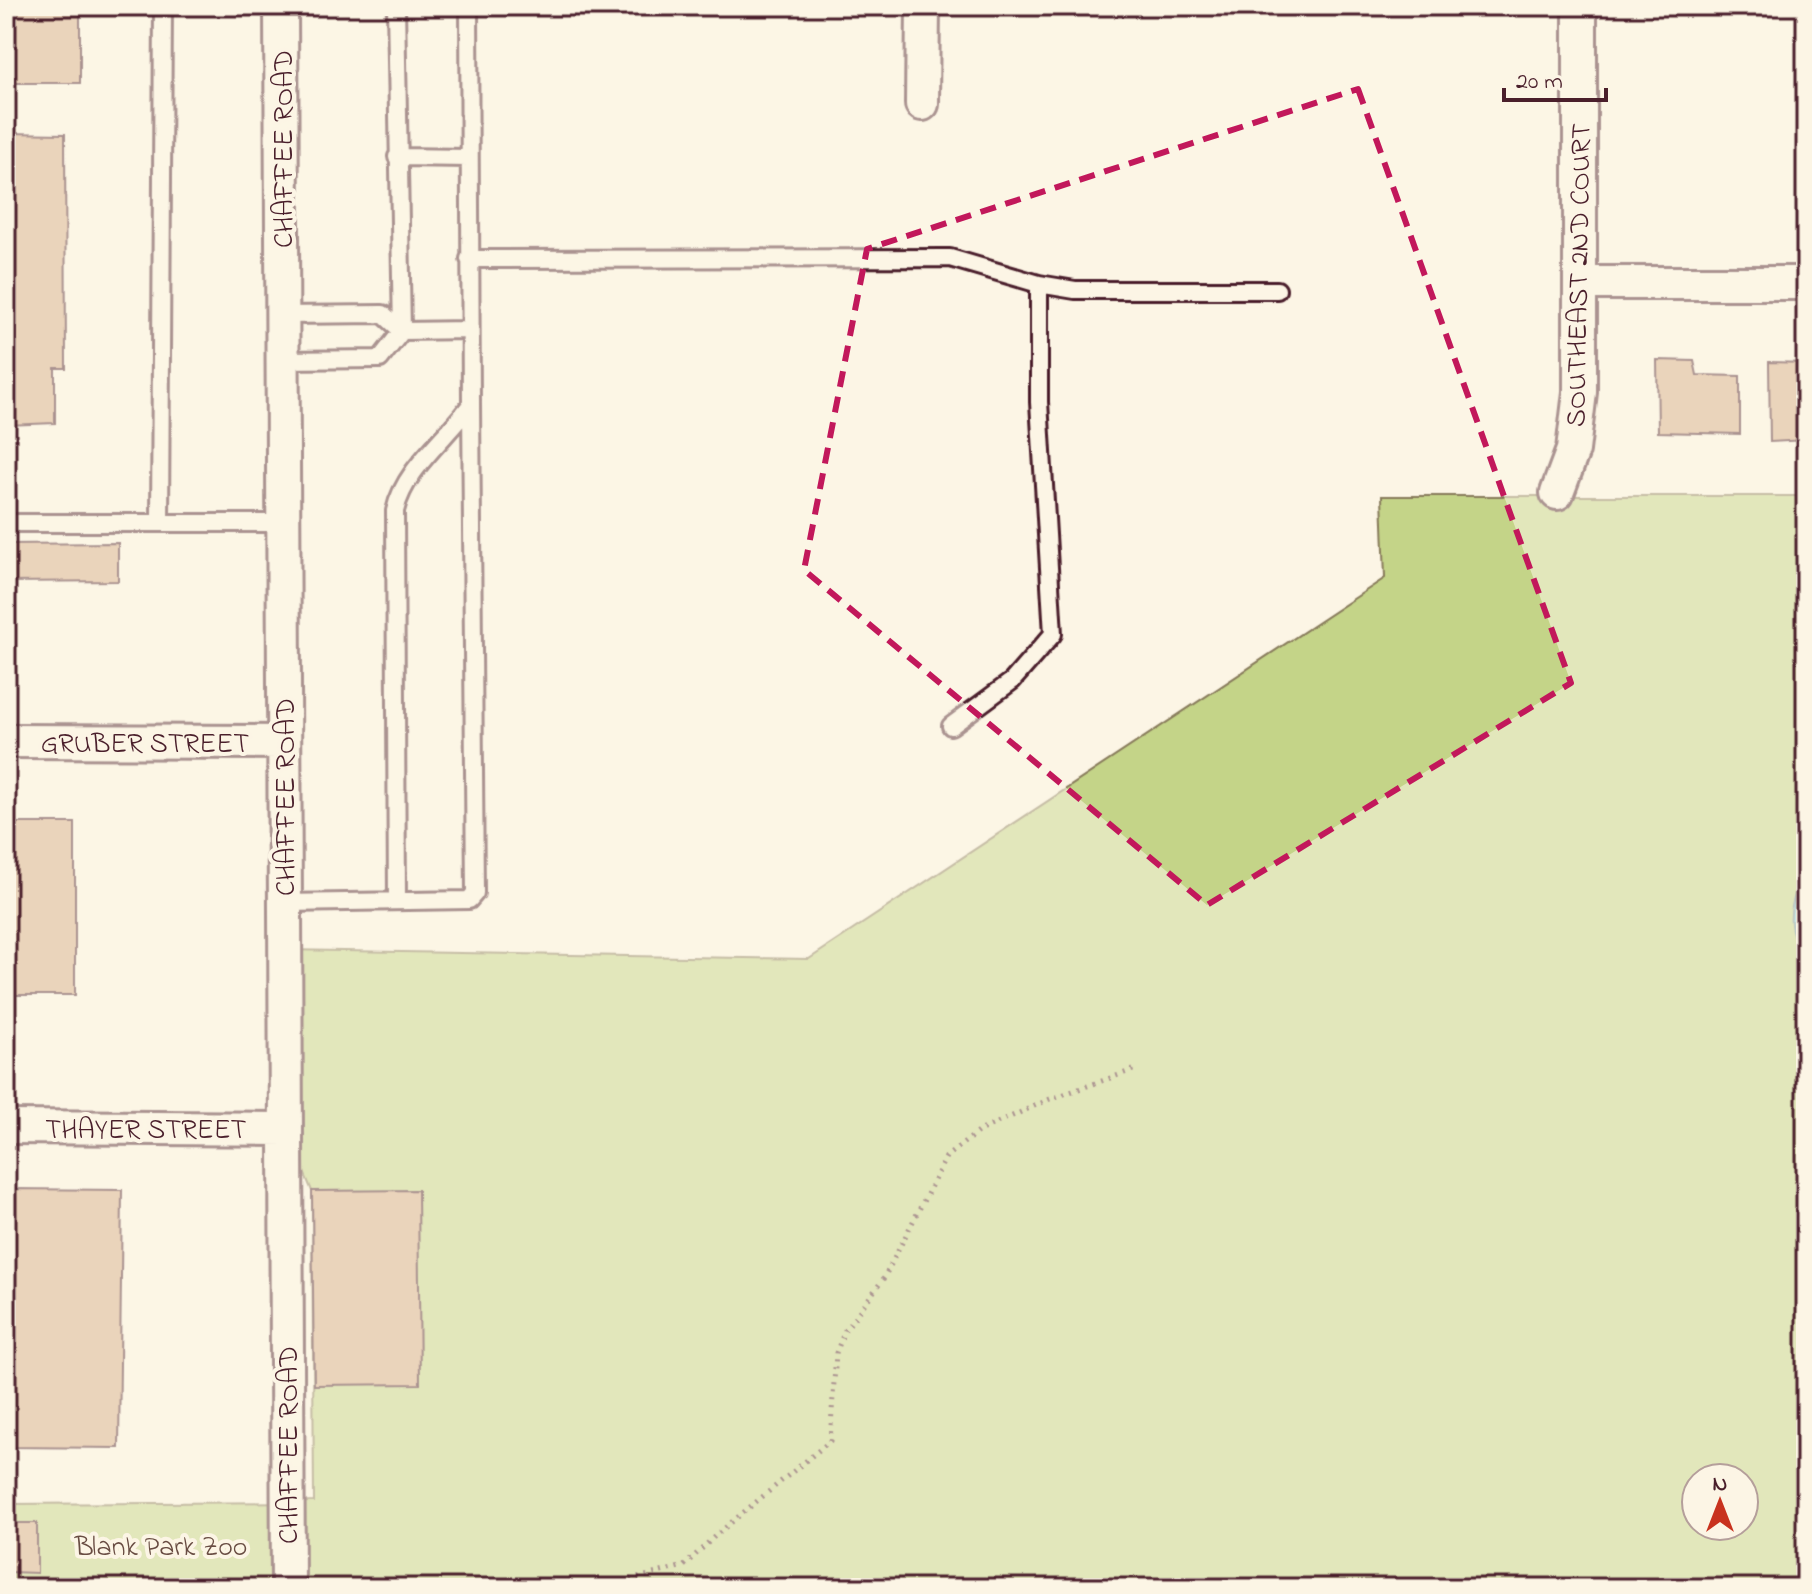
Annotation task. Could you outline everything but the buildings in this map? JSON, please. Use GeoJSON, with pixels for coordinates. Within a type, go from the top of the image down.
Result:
{"type":"FeatureCollection","features":[{"type":"Feature","properties":{"kind":"street","name":"CHAFFEE ROAD"},"geometry":{"type":"LineString","coordinates":[[281,6],[288,1588]]}},
{"type":"Feature","properties":{"kind":"street"},"geometry":{"type":"LineString","coordinates":[[922,104],[923,6]]}},
{"type":"Feature","properties":{"kind":"street","name":"SOUTHEAST 2ND COURT"},"geometry":{"type":"LineString","coordinates":[[1557,493],[1573,450],[1580,392],[1580,6]]}},
{"type":"Feature","properties":{"kind":"street"},"geometry":{"type":"LineString","coordinates":[[1580,283],[1806,283]]}},
{"type":"Feature","properties":{"kind":"street","name":"GRUBER STREET"},"geometry":{"type":"LineString","coordinates":[[6,741],[284,742]]}},
{"type":"Feature","properties":{"kind":"street","name":"THAYER STREET"},"geometry":{"type":"LineString","coordinates":[[6,1127],[286,1129]]}},
{"type":"Feature","properties":{"kind":"lane"},"geometry":{"type":"LineString","coordinates":[[160,523],[163,6]]}},
{"type":"Feature","properties":{"kind":"lane"},"geometry":{"type":"LineString","coordinates":[[282,360],[380,359],[402,331],[396,6]]}},
{"type":"Feature","properties":{"kind":"lane"},"geometry":{"type":"LineString","coordinates":[[285,903],[469,900],[476,884],[469,330],[469,6]]}},
{"type":"Feature","properties":{"kind":"lane"},"geometry":{"type":"LineString","coordinates":[[397,157],[469,158]]}},
{"type":"Feature","properties":{"kind":"lane"},"geometry":{"type":"LineString","coordinates":[[469,259],[950,258],[1039,284],[1075,290],[1277,290]]}},
{"type":"Feature","properties":{"kind":"lane"},"geometry":{"type":"LineString","coordinates":[[951,726],[1012,681],[1053,634],[1039,402],[1039,284]]}},
{"type":"Feature","properties":{"kind":"lane"},"geometry":{"type":"LineString","coordinates":[[283,315],[383,314],[402,331],[469,330]]}},
{"type":"Feature","properties":{"kind":"lane"},"geometry":{"type":"LineString","coordinates":[[397,901],[395,511],[399,495],[421,463],[471,404]]}},
{"type":"Feature","properties":{"kind":"lane"},"geometry":{"type":"LineString","coordinates":[[6,523],[283,523]]}},
{"type":"Feature","properties":{"kind":"path"},"geometry":{"type":"LineString","coordinates":[[599,1588],[684,1566],[716,1535],[830,1441],[836,1353],[840,1341],[884,1278],[946,1157],[979,1131],[1050,1099],[1136,1069]]}},
{"type":"Feature","properties":{"kind":"highlighted area"},"geometry":{"type":"Polygon","coordinates":[[[1358,89],[1571,683],[1207,905],[804,570],[867,249],[1358,89]]]}},
{"type":"Feature","properties":{"kind":"green space","name":"Blank Park Zoo"},"geometry":{"type":"Polygon","coordinates":[[[1382,496],[1806,496],[1806,1588],[6,1588],[6,1504],[314,1502],[312,1191],[286,1129],[285,950],[809,959],[1385,578],[1382,496]]]}},
{"type":"Feature","properties":{"kind":"water"},"geometry":{"type":"Polygon","coordinates":[[[1806,868],[1806,955],[1793,935],[1791,913],[1796,890],[1806,868]]]}}]}
